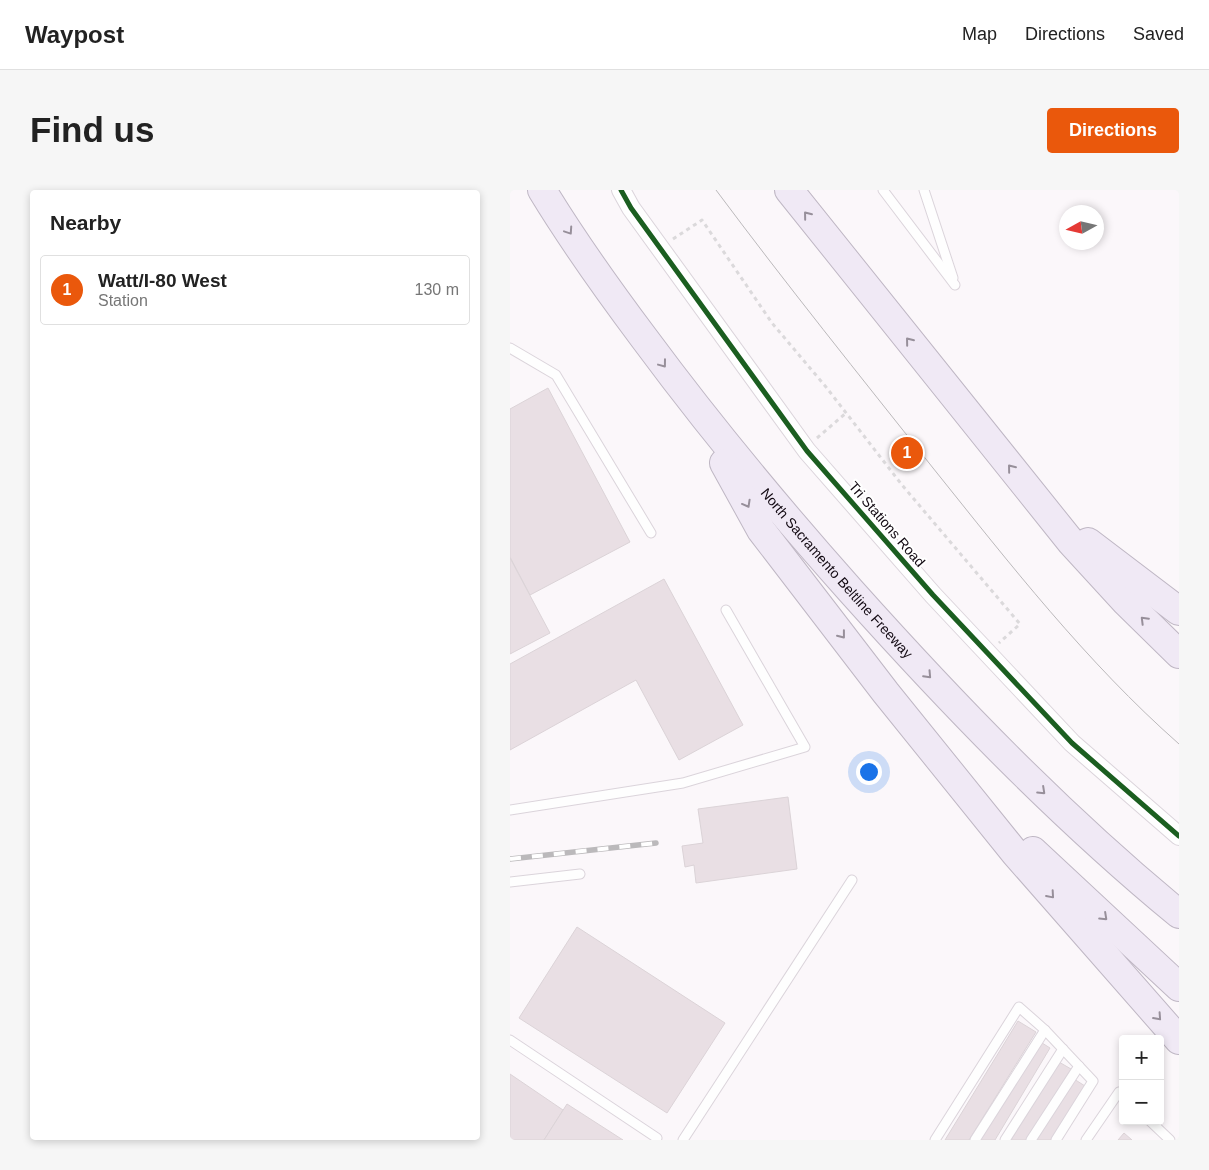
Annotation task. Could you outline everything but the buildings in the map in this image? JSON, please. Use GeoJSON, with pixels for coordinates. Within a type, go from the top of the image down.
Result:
{"type":"FeatureCollection","features":[{"type":"Feature","properties":{"kind":"highway","name":"North Sacramento Beltline Freeway"},"geometry":{"type":"LineString","coordinates":[[542,190],[619,305],[690,400],[784,517],[998,750],[1119,864],[1179,914]]}},
{"type":"Feature","properties":{"kind":"highway"},"geometry":{"type":"LineString","coordinates":[[789,190],[1042,506],[1103,577],[1179,654]]}},
{"type":"Feature","properties":{"kind":"highway"},"geometry":{"type":"LineString","coordinates":[[690,400],[761,530],[886,693],[1015,853],[1179,1040]]}},
{"type":"Feature","properties":{"kind":"highway"},"geometry":{"type":"LineString","coordinates":[[1042,506],[1179,611]]}},
{"type":"Feature","properties":{"kind":"highway"},"geometry":{"type":"LineString","coordinates":[[953,776],[1179,987]]}},
{"type":"Feature","properties":{"kind":"street","name":"Tri Stations Road"},"geometry":{"type":"LineString","coordinates":[[621,190],[631,208],[806,449],[933,594],[1072,743],[1179,836]]}},
{"type":"Feature","properties":{"kind":"lane"},"geometry":{"type":"LineString","coordinates":[[883,190],[955,285],[924,190]]}},
{"type":"Feature","properties":{"kind":"lane"},"geometry":{"type":"LineString","coordinates":[[510,348],[556,375],[650,533]]}},
{"type":"Feature","properties":{"kind":"lane"},"geometry":{"type":"LineString","coordinates":[[510,810],[683,783],[805,747],[726,610]]}},
{"type":"Feature","properties":{"kind":"lane"},"geometry":{"type":"LineString","coordinates":[[510,882],[580,874]]}},
{"type":"Feature","properties":{"kind":"lane"},"geometry":{"type":"LineString","coordinates":[[683,1140],[852,880]]}},
{"type":"Feature","properties":{"kind":"lane"},"geometry":{"type":"LineString","coordinates":[[935,1140],[1019,1007],[1045,1030],[1093,1081],[1056,1140]]}},
{"type":"Feature","properties":{"kind":"lane"},"geometry":{"type":"LineString","coordinates":[[975,1140],[1045,1030]]}},
{"type":"Feature","properties":{"kind":"lane"},"geometry":{"type":"LineString","coordinates":[[510,1040],[657,1138]]}},
{"type":"Feature","properties":{"kind":"lane"},"geometry":{"type":"LineString","coordinates":[[1005,1140],[1063,1049]]}},
{"type":"Feature","properties":{"kind":"lane"},"geometry":{"type":"LineString","coordinates":[[1031,1140],[1079,1066]]}},
{"type":"Feature","properties":{"kind":"lane"},"geometry":{"type":"LineString","coordinates":[[1086,1140],[1119,1092]]}},
{"type":"Feature","properties":{"kind":"lane"},"geometry":{"type":"LineString","coordinates":[[1154,1125],[1170,1140]]}},
{"type":"Feature","properties":{"kind":"path"},"geometry":{"type":"LineString","coordinates":[[660,248],[702,220],[772,323],[908,492],[1020,624],[988,653]]}},
{"type":"Feature","properties":{"kind":"path"},"geometry":{"type":"LineString","coordinates":[[806,449],[846,413]]}},
{"type":"Feature","properties":{"kind":"tram line"},"geometry":{"type":"LineString","coordinates":[[716,190],[823,330],[1020,576],[1112,680],[1179,744]]}},
{"type":"Feature","properties":{"kind":"railway"},"geometry":{"type":"LineString","coordinates":[[510,859],[656,843]]}},
{"type":"Feature","properties":{"kind":"cycle path"},"geometry":{"type":"LineString","coordinates":[[621,190],[631,208],[807,451],[933,595],[1072,743],[1179,836]]}},
{"type":"Feature","properties":{"kind":"place","name":"Watt/I-80 West"},"geometry":{"type":"Point","coordinates":[907,453]}}]}
